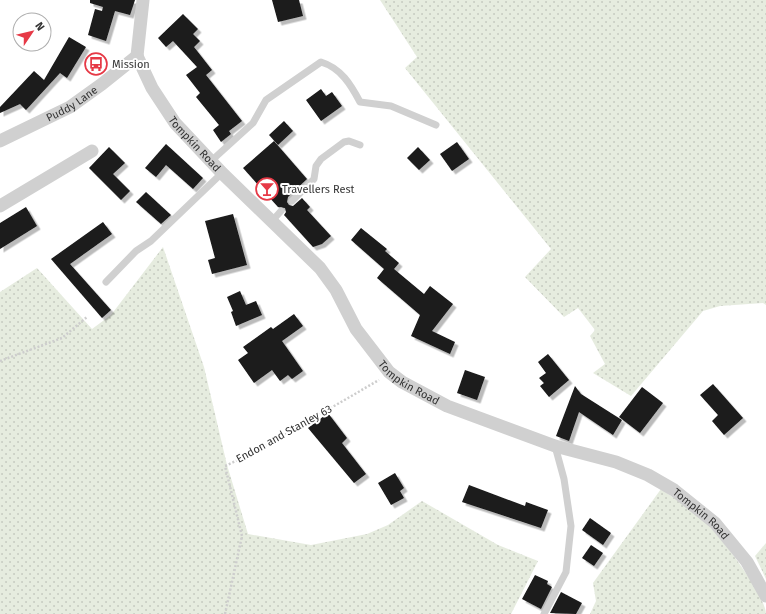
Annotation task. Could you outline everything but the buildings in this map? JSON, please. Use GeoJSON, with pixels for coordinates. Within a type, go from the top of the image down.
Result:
{"type":"FeatureCollection","features":[{"type":"Feature","properties":{"kind":"street"},"geometry":{"type":"LineString","coordinates":[[137,56],[143,0]]}},
{"type":"Feature","properties":{"kind":"street","name":"Puddy Lane"},"geometry":{"type":"LineString","coordinates":[[0,141],[70,107],[137,56]]}},
{"type":"Feature","properties":{"kind":"street","name":"Tompkin Road"},"geometry":{"type":"LineString","coordinates":[[137,56],[152,88],[175,123],[210,162],[320,268],[336,290],[356,329],[389,372],[402,382],[447,406],[555,446],[616,462],[648,475],[674,490],[715,523],[747,562],[766,596]]}},
{"type":"Feature","properties":{"kind":"street"},"geometry":{"type":"LineString","coordinates":[[0,206],[92,151]]}},
{"type":"Feature","properties":{"kind":"lane"},"geometry":{"type":"LineString","coordinates":[[210,162],[253,123],[266,100],[321,62],[331,65],[350,82],[360,102],[391,106],[436,125]]}},
{"type":"Feature","properties":{"kind":"lane"},"geometry":{"type":"LineString","coordinates":[[292,201],[314,179],[316,166],[321,159],[344,142],[348,141],[360,145]]}},
{"type":"Feature","properties":{"kind":"lane"},"geometry":{"type":"LineString","coordinates":[[106,282],[136,251],[151,241],[222,173]]}},
{"type":"Feature","properties":{"kind":"lane"},"geometry":{"type":"LineString","coordinates":[[272,221],[281,211]]}},
{"type":"Feature","properties":{"kind":"lane"},"geometry":{"type":"LineString","coordinates":[[544,614],[566,572],[571,526],[564,479],[555,446]]}},
{"type":"Feature","properties":{"kind":"path"},"geometry":{"type":"LineString","coordinates":[[0,361],[62,338],[88,317]]}},
{"type":"Feature","properties":{"kind":"path","name":"Endon and Stanley 63"},"geometry":{"type":"LineString","coordinates":[[225,614],[242,536],[225,466],[254,453],[376,382],[389,372]]}},
{"type":"Feature","properties":{"kind":"shaded area"},"geometry":{"type":"Polygon","coordinates":[[[380,0],[766,0],[766,305],[763,303],[720,306],[703,311],[631,396],[593,373],[605,364],[590,336],[595,330],[578,308],[564,317],[525,277],[551,249],[405,68],[417,57],[380,0]]]}},
{"type":"Feature","properties":{"kind":"shaded area"},"geometry":{"type":"Polygon","coordinates":[[[163,247],[204,367],[227,465],[248,534],[311,545],[367,534],[388,525],[422,501],[498,545],[538,561],[511,614],[0,614],[0,292],[37,268],[92,329],[111,315],[163,247]]]}},
{"type":"Feature","properties":{"kind":"shaded area"},"geometry":{"type":"Polygon","coordinates":[[[661,489],[698,516],[730,550],[758,593],[764,605],[766,614],[590,614],[596,601],[593,583],[661,489]]]}},
{"type":"Feature","properties":{"kind":"shaded area"},"geometry":{"type":"Polygon","coordinates":[[[766,543],[766,579],[755,556],[766,543]]]}},
{"type":"Feature","properties":{"kind":"place","name":"Mission"},"geometry":{"type":"Point","coordinates":[96,64]}},
{"type":"Feature","properties":{"kind":"place","name":"Travellers Rest"},"geometry":{"type":"Point","coordinates":[267,189]}}]}
